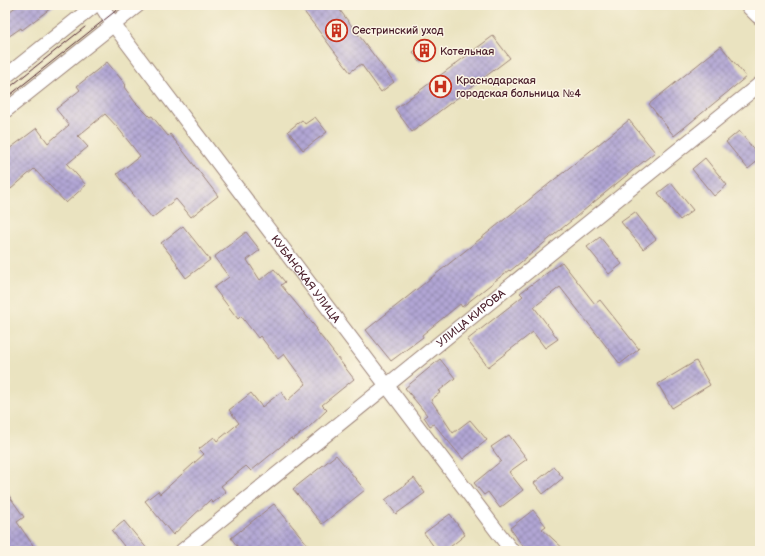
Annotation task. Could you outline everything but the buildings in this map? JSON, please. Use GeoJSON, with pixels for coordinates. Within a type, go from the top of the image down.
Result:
{"type":"FeatureCollection","features":[{"type":"Feature","properties":{"kind":"street"},"geometry":{"type":"LineString","coordinates":[[5,77],[95,5]]}},
{"type":"Feature","properties":{"kind":"street","name":"КУБАНСКАЯ УЛИЦА"},"geometry":{"type":"LineString","coordinates":[[101,5],[512,551]]}},
{"type":"Feature","properties":{"kind":"street"},"geometry":{"type":"LineString","coordinates":[[5,111],[138,5]]}},
{"type":"Feature","properties":{"kind":"street"},"geometry":{"type":"LineString","coordinates":[[751,5],[760,14]]}},
{"type":"Feature","properties":{"kind":"street","name":"УЛИЦА КИРОВА"},"geometry":{"type":"LineString","coordinates":[[182,551],[760,84]]}},
{"type":"Feature","properties":{"kind":"tram line"},"geometry":{"type":"LineString","coordinates":[[5,99],[123,5]]}},
{"type":"Feature","properties":{"kind":"tram line"},"geometry":{"type":"LineString","coordinates":[[5,91],[85,27]]}},
{"type":"Feature","properties":{"kind":"place","name":"Сестринский уход"},"geometry":{"type":"Point","coordinates":[336,30]}},
{"type":"Feature","properties":{"kind":"place","name":"Котельная"},"geometry":{"type":"Point","coordinates":[425,51]}},
{"type":"Feature","properties":{"kind":"place","name":"Краснодарская городская больница №4"},"geometry":{"type":"Point","coordinates":[441,86]}}]}
